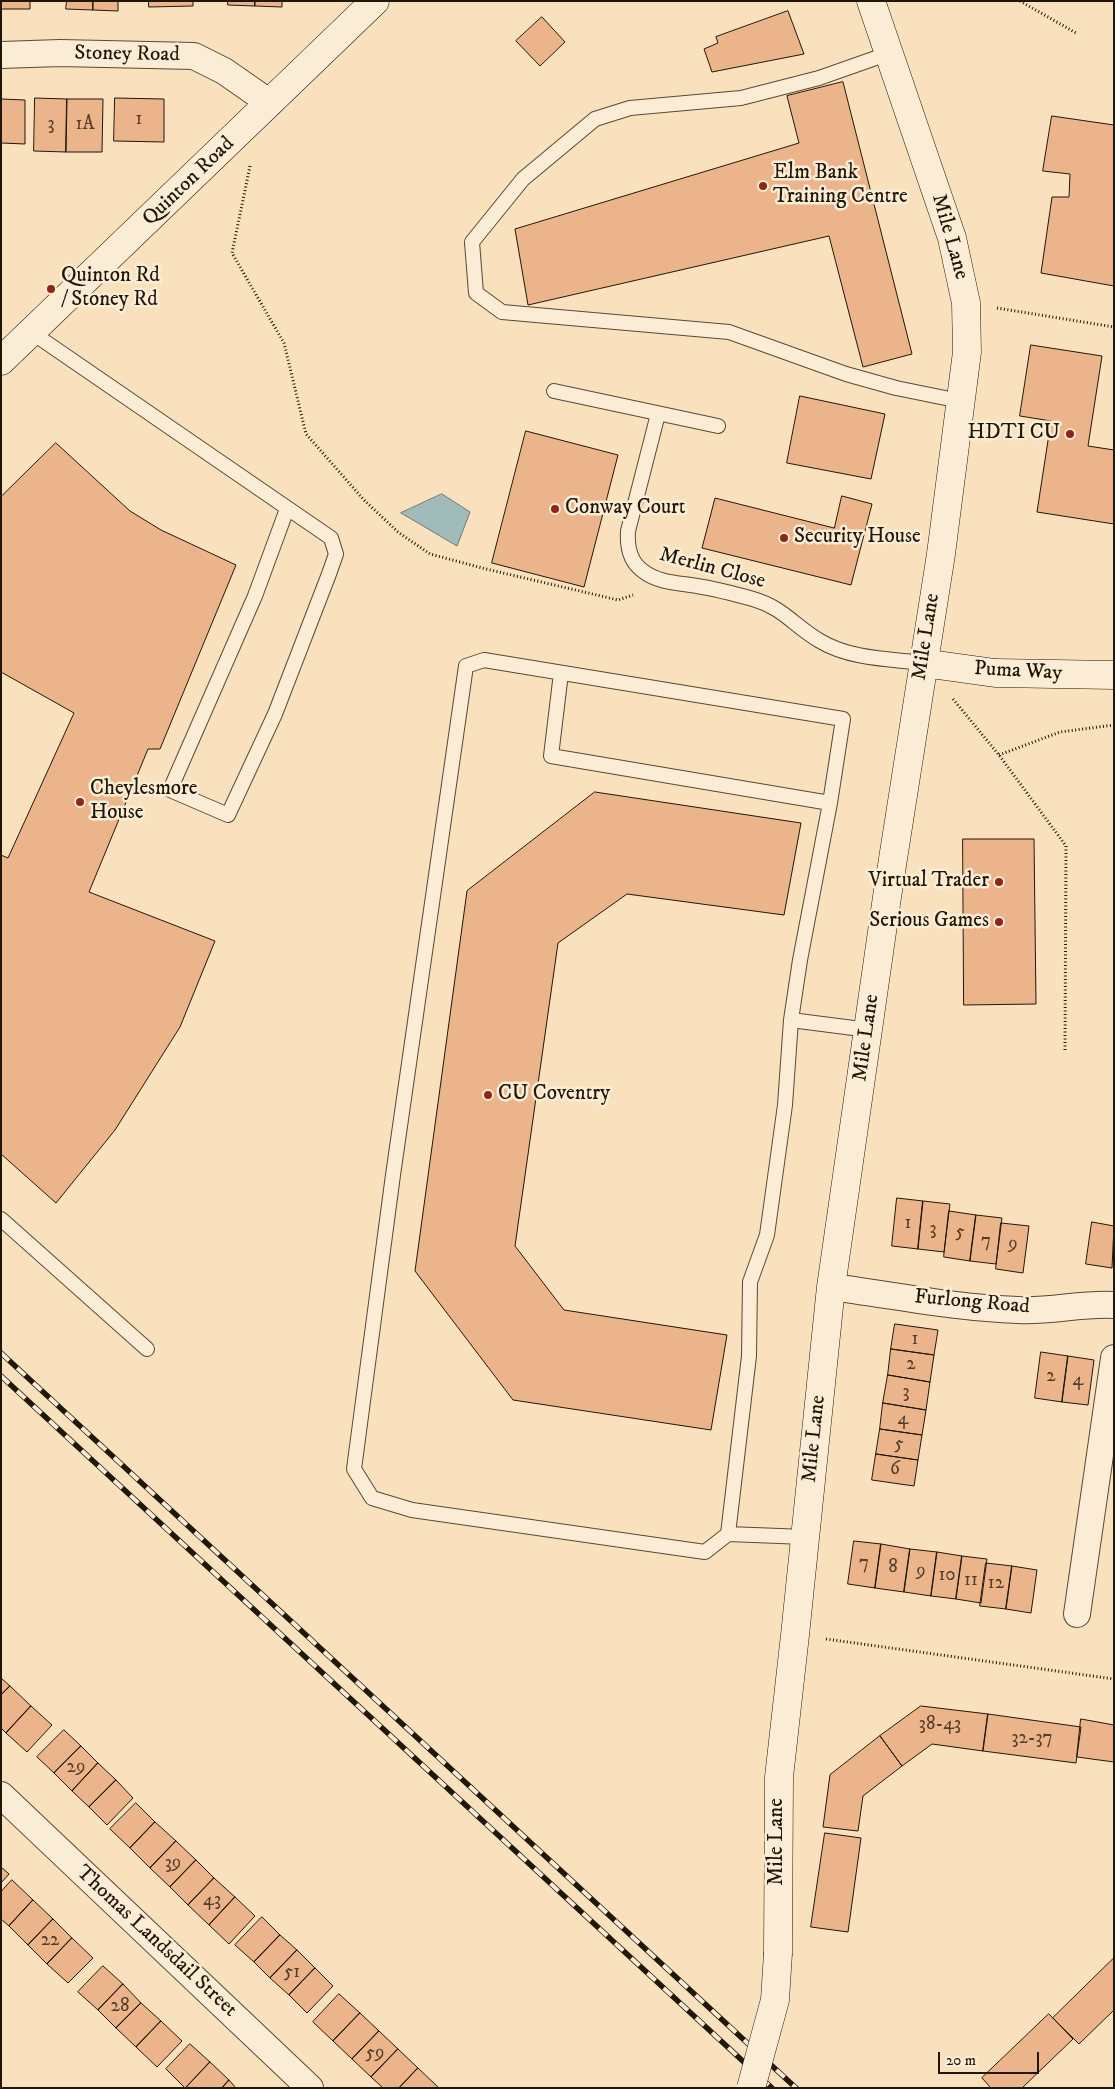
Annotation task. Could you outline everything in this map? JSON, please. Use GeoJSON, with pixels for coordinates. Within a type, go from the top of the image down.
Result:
{"type":"FeatureCollection","features":[{"type":"Feature","properties":{"kind":"street","name":"Quinton Road"},"geometry":{"type":"LineString","coordinates":[[1,361],[374,1]]}},
{"type":"Feature","properties":{"kind":"street","name":"Mile Lane"},"geometry":{"type":"LineString","coordinates":[[750,2088],[775,2000],[778,1953],[779,1778],[831,1286],[887,897],[941,554],[966,352],[966,303],[952,238],[871,1]]}},
{"type":"Feature","properties":{"kind":"street","name":"Stoney Road"},"geometry":{"type":"LineString","coordinates":[[1,54],[60,53],[194,56],[224,71],[270,103]]}},
{"type":"Feature","properties":{"kind":"street","name":"Puma Way"},"geometry":{"type":"LineString","coordinates":[[923,663],[995,674],[1114,675]]}},
{"type":"Feature","properties":{"kind":"street","name":"Furlong Road"},"geometry":{"type":"LineString","coordinates":[[831,1286],[987,1309],[1029,1310],[1075,1305],[1114,1305]]}},
{"type":"Feature","properties":{"kind":"street"},"geometry":{"type":"LineString","coordinates":[[1077,1614],[1114,1358]]}},
{"type":"Feature","properties":{"kind":"street","name":"Thomas Landsdail Street"},"geometry":{"type":"LineString","coordinates":[[1,1796],[310,2088]]}},
{"type":"Feature","properties":{"kind":"lane"},"geometry":{"type":"LineString","coordinates":[[890,52],[820,78],[741,98],[630,108],[595,119],[523,179],[472,242],[476,293],[502,312],[729,332],[846,374],[896,388],[960,401]]}},
{"type":"Feature","properties":{"kind":"lane"},"geometry":{"type":"LineString","coordinates":[[31,332],[331,538],[336,554],[275,714],[228,815],[170,790],[255,596],[287,509]]}},
{"type":"Feature","properties":{"kind":"lane"},"geometry":{"type":"LineString","coordinates":[[554,391],[718,426]]}},
{"type":"Feature","properties":{"kind":"lane","name":"Merlin Close"},"geometry":{"type":"LineString","coordinates":[[658,414],[628,531],[627,546],[633,559],[643,571],[669,582],[698,586],[768,604],[782,611],[820,642],[840,649],[866,656],[923,663]]}},
{"type":"Feature","properties":{"kind":"lane"},"geometry":{"type":"LineString","coordinates":[[728,1534],[749,1356],[750,1282],[767,1235],[785,1105],[791,1020],[800,960],[830,804],[843,718],[484,660],[466,666],[394,1165],[354,1470],[372,1498],[412,1510],[705,1552],[728,1534],[805,1537]]}},
{"type":"Feature","properties":{"kind":"lane"},"geometry":{"type":"LineString","coordinates":[[561,673],[550,756],[830,804]]}},
{"type":"Feature","properties":{"kind":"lane"},"geometry":{"type":"LineString","coordinates":[[791,1020],[869,1030]]}},
{"type":"Feature","properties":{"kind":"lane"},"geometry":{"type":"LineString","coordinates":[[1,1219],[147,1349]]}},
{"type":"Feature","properties":{"kind":"path"},"geometry":{"type":"LineString","coordinates":[[1020,1],[1076,33]]}},
{"type":"Feature","properties":{"kind":"path"},"geometry":{"type":"LineString","coordinates":[[252,158],[232,253],[284,342],[306,434],[364,500],[398,532],[430,554],[477,567],[618,600],[669,582]]}},
{"type":"Feature","properties":{"kind":"path"},"geometry":{"type":"LineString","coordinates":[[966,303],[1114,327]]}},
{"type":"Feature","properties":{"kind":"path"},"geometry":{"type":"LineString","coordinates":[[923,663],[999,755],[1066,846],[1065,1050]]}},
{"type":"Feature","properties":{"kind":"path"},"geometry":{"type":"LineString","coordinates":[[999,755],[1060,732],[1114,725]]}},
{"type":"Feature","properties":{"kind":"path"},"geometry":{"type":"LineString","coordinates":[[795,1635],[1114,1679]]}},
{"type":"Feature","properties":{"kind":"water"},"geometry":{"type":"Polygon","coordinates":[[[442,494],[470,512],[457,546],[401,513],[442,494]]]}},
{"type":"Feature","properties":{"kind":"building"},"geometry":{"type":"Polygon","coordinates":[[[1,1],[30,1],[30,9],[1,9],[1,1]]]}},
{"type":"Feature","properties":{"kind":"building"},"geometry":{"type":"Polygon","coordinates":[[[67,1],[93,1],[93,10],[66,9],[67,1]]]}},
{"type":"Feature","properties":{"kind":"building"},"geometry":{"type":"Polygon","coordinates":[[[93,1],[118,1],[118,11],[93,10],[93,1]]]}},
{"type":"Feature","properties":{"kind":"building"},"geometry":{"type":"Polygon","coordinates":[[[149,1],[193,1],[193,6],[149,7],[149,1]]]}},
{"type":"Feature","properties":{"kind":"building"},"geometry":{"type":"Polygon","coordinates":[[[228,1],[255,1],[255,6],[228,5],[228,1]]]}},
{"type":"Feature","properties":{"kind":"building"},"geometry":{"type":"Polygon","coordinates":[[[255,1],[282,1],[282,7],[255,6],[255,1]]]}},
{"type":"Feature","properties":{"kind":"building"},"geometry":{"type":"Polygon","coordinates":[[[788,11],[804,54],[712,72],[704,49],[718,43],[716,37],[788,11]]]}},
{"type":"Feature","properties":{"kind":"building"},"geometry":{"type":"Polygon","coordinates":[[[542,17],[565,42],[540,66],[516,41],[542,17]]]}},
{"type":"Feature","properties":{"kind":"building","name":"Elm Bank Training Centre"},"geometry":{"type":"Polygon","coordinates":[[[843,82],[912,354],[863,367],[829,236],[528,305],[515,229],[799,143],[787,96],[843,82]]]}},
{"type":"Feature","properties":{"kind":"building"},"geometry":{"type":"Polygon","coordinates":[[[35,98],[67,99],[66,152],[34,151],[35,98]]]}},
{"type":"Feature","properties":{"kind":"building"},"geometry":{"type":"Polygon","coordinates":[[[115,98],[164,99],[164,142],[114,141],[115,98]]]}},
{"type":"Feature","properties":{"kind":"building"},"geometry":{"type":"Polygon","coordinates":[[[1,99],[25,100],[25,144],[1,143],[1,99]]]}},
{"type":"Feature","properties":{"kind":"building"},"geometry":{"type":"Polygon","coordinates":[[[67,99],[103,99],[102,152],[66,152],[67,99]]]}},
{"type":"Feature","properties":{"kind":"building"},"geometry":{"type":"Polygon","coordinates":[[[1052,116],[1114,125],[1114,286],[1041,273],[1052,197],[1069,197],[1070,174],[1043,171],[1052,116]]]}},
{"type":"Feature","properties":{"kind":"building","name":"HDTI CU"},"geometry":{"type":"Polygon","coordinates":[[[1031,345],[1102,356],[1088,446],[1114,450],[1114,524],[1037,512],[1051,421],[1020,416],[1031,345]]]}},
{"type":"Feature","properties":{"kind":"building"},"geometry":{"type":"Polygon","coordinates":[[[800,396],[885,414],[871,479],[787,463],[800,396]]]}},
{"type":"Feature","properties":{"kind":"building","name":"Conway Court"},"geometry":{"type":"Polygon","coordinates":[[[526,431],[618,455],[584,587],[492,563],[526,431]]]}},
{"type":"Feature","properties":{"kind":"building","name":"Cheylesmore House"},"geometry":{"type":"Polygon","coordinates":[[[56,443],[130,511],[161,530],[236,565],[160,749],[148,749],[89,892],[215,941],[180,1027],[115,1130],[56,1203],[1,1154],[1,855],[8,858],[74,713],[1,672],[1,497],[56,443]]]}},
{"type":"Feature","properties":{"kind":"building","name":"Security House"},"geometry":{"type":"Polygon","coordinates":[[[842,496],[872,504],[851,585],[702,548],[715,498],[834,528],[842,496]]]}},
{"type":"Feature","properties":{"kind":"building","name":"CU Coventry"},"geometry":{"type":"Polygon","coordinates":[[[595,792],[801,823],[784,915],[627,894],[558,943],[515,1246],[564,1310],[727,1335],[711,1430],[513,1400],[415,1271],[467,891],[595,792]]]}},
{"type":"Feature","properties":{"kind":"building","name":"Serious Games"},"geometry":{"type":"Polygon","coordinates":[[[963,839],[1034,839],[1036,1004],[964,1005],[963,839]]]}},
{"type":"Feature","properties":{"kind":"building"},"geometry":{"type":"Polygon","coordinates":[[[897,1198],[923,1201],[918,1249],[892,1246],[897,1198]]]}},
{"type":"Feature","properties":{"kind":"building"},"geometry":{"type":"Polygon","coordinates":[[[923,1201],[950,1204],[944,1252],[918,1249],[923,1201]]]}},
{"type":"Feature","properties":{"kind":"building"},"geometry":{"type":"Polygon","coordinates":[[[949,1211],[976,1215],[970,1261],[944,1257],[949,1211]]]}},
{"type":"Feature","properties":{"kind":"building"},"geometry":{"type":"Polygon","coordinates":[[[976,1215],[1002,1218],[996,1264],[970,1261],[976,1215]]]}},
{"type":"Feature","properties":{"kind":"building"},"geometry":{"type":"Polygon","coordinates":[[[1092,1222],[1114,1226],[1112,1268],[1086,1264],[1092,1222]]]}},
{"type":"Feature","properties":{"kind":"building"},"geometry":{"type":"Polygon","coordinates":[[[1001,1223],[1029,1226],[1023,1273],[996,1269],[1001,1223]]]}},
{"type":"Feature","properties":{"kind":"building"},"geometry":{"type":"Polygon","coordinates":[[[895,1324],[938,1330],[934,1355],[891,1349],[895,1324]]]}},
{"type":"Feature","properties":{"kind":"building"},"geometry":{"type":"Polygon","coordinates":[[[891,1349],[934,1355],[930,1382],[888,1375],[891,1349]]]}},
{"type":"Feature","properties":{"kind":"building"},"geometry":{"type":"Polygon","coordinates":[[[1041,1352],[1068,1356],[1062,1402],[1035,1398],[1041,1352]]]}},
{"type":"Feature","properties":{"kind":"building"},"geometry":{"type":"Polygon","coordinates":[[[1068,1356],[1094,1360],[1088,1405],[1062,1402],[1068,1356]]]}},
{"type":"Feature","properties":{"kind":"building"},"geometry":{"type":"Polygon","coordinates":[[[888,1375],[930,1382],[926,1410],[883,1403],[888,1375]]]}},
{"type":"Feature","properties":{"kind":"building"},"geometry":{"type":"Polygon","coordinates":[[[883,1403],[926,1410],[922,1435],[880,1429],[883,1403]]]}},
{"type":"Feature","properties":{"kind":"building"},"geometry":{"type":"Polygon","coordinates":[[[880,1429],[922,1435],[918,1460],[876,1454],[880,1429]]]}},
{"type":"Feature","properties":{"kind":"building"},"geometry":{"type":"Polygon","coordinates":[[[876,1454],[918,1460],[914,1486],[872,1480],[876,1454]]]}},
{"type":"Feature","properties":{"kind":"building"},"geometry":{"type":"Polygon","coordinates":[[[854,1541],[881,1544],[875,1588],[848,1584],[854,1541]]]}},
{"type":"Feature","properties":{"kind":"building"},"geometry":{"type":"Polygon","coordinates":[[[881,1544],[910,1549],[904,1592],[875,1588],[881,1544]]]}},
{"type":"Feature","properties":{"kind":"building"},"geometry":{"type":"Polygon","coordinates":[[[910,1549],[937,1552],[931,1596],[904,1592],[910,1549]]]}},
{"type":"Feature","properties":{"kind":"building"},"geometry":{"type":"Polygon","coordinates":[[[937,1552],[962,1556],[956,1599],[931,1596],[937,1552]]]}},
{"type":"Feature","properties":{"kind":"building"},"geometry":{"type":"Polygon","coordinates":[[[962,1556],[987,1559],[981,1603],[956,1599],[962,1556]]]}},
{"type":"Feature","properties":{"kind":"building"},"geometry":{"type":"Polygon","coordinates":[[[986,1563],[1012,1566],[1006,1609],[980,1606],[986,1563]]]}},
{"type":"Feature","properties":{"kind":"building"},"geometry":{"type":"Polygon","coordinates":[[[1012,1566],[1037,1570],[1031,1613],[1006,1609],[1012,1566]]]}},
{"type":"Feature","properties":{"kind":"building"},"geometry":{"type":"Polygon","coordinates":[[[1,1678],[10,1686],[1,1695],[1,1678]]]}},
{"type":"Feature","properties":{"kind":"building"},"geometry":{"type":"Polygon","coordinates":[[[10,1686],[31,1706],[6,1733],[1,1728],[1,1695],[10,1686]]]}},
{"type":"Feature","properties":{"kind":"building"},"geometry":{"type":"Polygon","coordinates":[[[31,1706],[52,1725],[27,1752],[6,1733],[31,1706]]]}},
{"type":"Feature","properties":{"kind":"building"},"geometry":{"type":"Polygon","coordinates":[[[921,1706],[988,1714],[983,1751],[932,1744],[902,1766],[880,1736],[921,1706]]]}},
{"type":"Feature","properties":{"kind":"building"},"geometry":{"type":"Polygon","coordinates":[[[988,1714],[1081,1727],[1076,1763],[983,1751],[988,1714]]]}},
{"type":"Feature","properties":{"kind":"building"},"geometry":{"type":"Polygon","coordinates":[[[1081,1719],[1114,1725],[1114,1762],[1077,1757],[1081,1719]]]}},
{"type":"Feature","properties":{"kind":"building"},"geometry":{"type":"Polygon","coordinates":[[[64,1730],[81,1746],[54,1773],[37,1757],[64,1730]]]}},
{"type":"Feature","properties":{"kind":"building"},"geometry":{"type":"Polygon","coordinates":[[[880,1736],[902,1766],[863,1796],[858,1831],[823,1827],[830,1775],[880,1736]]]}},
{"type":"Feature","properties":{"kind":"building"},"geometry":{"type":"Polygon","coordinates":[[[81,1746],[98,1763],[72,1791],[54,1773],[81,1746]]]}},
{"type":"Feature","properties":{"kind":"building"},"geometry":{"type":"Polygon","coordinates":[[[98,1763],[116,1780],[89,1807],[72,1791],[98,1763]]]}},
{"type":"Feature","properties":{"kind":"building"},"geometry":{"type":"Polygon","coordinates":[[[116,1780],[133,1798],[107,1825],[89,1807],[116,1780]]]}},
{"type":"Feature","properties":{"kind":"building"},"geometry":{"type":"Polygon","coordinates":[[[136,1803],[155,1822],[130,1848],[110,1829],[136,1803]]]}},
{"type":"Feature","properties":{"kind":"building"},"geometry":{"type":"Polygon","coordinates":[[[155,1822],[176,1841],[150,1868],[130,1848],[155,1822]]]}},
{"type":"Feature","properties":{"kind":"building"},"geometry":{"type":"Polygon","coordinates":[[[825,1833],[861,1838],[848,1932],[811,1927],[825,1833]]]}},
{"type":"Feature","properties":{"kind":"building"},"geometry":{"type":"Polygon","coordinates":[[[176,1841],[196,1860],[170,1887],[150,1868],[176,1841]]]}},
{"type":"Feature","properties":{"kind":"building"},"geometry":{"type":"Polygon","coordinates":[[[196,1860],[214,1878],[188,1905],[170,1887],[196,1860]]]}},
{"type":"Feature","properties":{"kind":"building"},"geometry":{"type":"Polygon","coordinates":[[[1,1867],[9,1874],[1,1883],[1,1867]]]}},
{"type":"Feature","properties":{"kind":"building"},"geometry":{"type":"Polygon","coordinates":[[[214,1878],[235,1897],[209,1925],[188,1905],[214,1878]]]}},
{"type":"Feature","properties":{"kind":"building"},"geometry":{"type":"Polygon","coordinates":[[[12,1880],[33,1900],[9,1926],[1,1919],[1,1892],[12,1880]]]}},
{"type":"Feature","properties":{"kind":"building"},"geometry":{"type":"Polygon","coordinates":[[[235,1897],[255,1916],[229,1944],[209,1925],[235,1897]]]}},
{"type":"Feature","properties":{"kind":"building"},"geometry":{"type":"Polygon","coordinates":[[[33,1900],[53,1919],[28,1945],[9,1926],[33,1900]]]}},
{"type":"Feature","properties":{"kind":"building"},"geometry":{"type":"Polygon","coordinates":[[[262,1917],[280,1935],[254,1962],[235,1945],[262,1917]]]}},
{"type":"Feature","properties":{"kind":"building"},"geometry":{"type":"Polygon","coordinates":[[[53,1919],[72,1938],[47,1964],[28,1945],[53,1919]]]}},
{"type":"Feature","properties":{"kind":"building"},"geometry":{"type":"Polygon","coordinates":[[[280,1935],[297,1950],[270,1978],[254,1962],[280,1935]]]}},
{"type":"Feature","properties":{"kind":"building"},"geometry":{"type":"Polygon","coordinates":[[[72,1938],[93,1958],[68,1983],[47,1964],[72,1938]]]}},
{"type":"Feature","properties":{"kind":"building"},"geometry":{"type":"Polygon","coordinates":[[[297,1950],[315,1968],[289,1995],[270,1978],[297,1950]]]}},
{"type":"Feature","properties":{"kind":"building"},"geometry":{"type":"Polygon","coordinates":[[[1114,1958],[1114,2010],[1079,2044],[1053,2018],[1114,1958]]]}},
{"type":"Feature","properties":{"kind":"building"},"geometry":{"type":"Polygon","coordinates":[[[103,1966],[123,1984],[98,2010],[78,1992],[103,1966]]]}},
{"type":"Feature","properties":{"kind":"building"},"geometry":{"type":"Polygon","coordinates":[[[315,1968],[333,1986],[307,2013],[289,1995],[315,1968]]]}},
{"type":"Feature","properties":{"kind":"building"},"geometry":{"type":"Polygon","coordinates":[[[123,1984],[141,2003],[116,2028],[98,2010],[123,1984]]]}},
{"type":"Feature","properties":{"kind":"building"},"geometry":{"type":"Polygon","coordinates":[[[339,1994],[360,2013],[333,2041],[313,2022],[339,1994]]]}},
{"type":"Feature","properties":{"kind":"building"},"geometry":{"type":"Polygon","coordinates":[[[141,2003],[161,2021],[136,2047],[116,2028],[141,2003]]]}},
{"type":"Feature","properties":{"kind":"building"},"geometry":{"type":"Polygon","coordinates":[[[360,2013],[379,2031],[352,2059],[333,2041],[360,2013]]]}},
{"type":"Feature","properties":{"kind":"building"},"geometry":{"type":"Polygon","coordinates":[[[1049,2014],[1073,2039],[1022,2088],[991,2088],[982,2078],[1049,2014]]]}},
{"type":"Feature","properties":{"kind":"building"},"geometry":{"type":"Polygon","coordinates":[[[161,2021],[182,2041],[157,2067],[136,2047],[161,2021]]]}},
{"type":"Feature","properties":{"kind":"building"},"geometry":{"type":"Polygon","coordinates":[[[379,2031],[398,2049],[371,2077],[352,2059],[379,2031]]]}},
{"type":"Feature","properties":{"kind":"building"},"geometry":{"type":"Polygon","coordinates":[[[190,2044],[210,2062],[185,2088],[166,2069],[190,2044]]]}},
{"type":"Feature","properties":{"kind":"building"},"geometry":{"type":"Polygon","coordinates":[[[398,2049],[418,2068],[399,2088],[383,2088],[371,2077],[398,2049]]]}},
{"type":"Feature","properties":{"kind":"building"},"geometry":{"type":"Polygon","coordinates":[[[210,2062],[229,2080],[222,2088],[186,2088],[210,2062]]]}},
{"type":"Feature","properties":{"kind":"building"},"geometry":{"type":"Polygon","coordinates":[[[418,2068],[438,2087],[399,2088],[418,2068]]]}},
{"type":"Feature","properties":{"kind":"building"},"geometry":{"type":"Polygon","coordinates":[[[229,2080],[236,2088],[222,2088],[229,2080]]]}},
{"type":"Feature","properties":{"kind":"railway"},"geometry":{"type":"LineString","coordinates":[[1,1353],[796,2088]]}},
{"type":"Feature","properties":{"kind":"railway"},"geometry":{"type":"LineString","coordinates":[[1,1376],[772,2088]]}},
{"type":"Feature","properties":{"kind":"place","name":"Elm Bank Training Centre"},"geometry":{"type":"Point","coordinates":[763,186]}},
{"type":"Feature","properties":{"kind":"place","name":"Quinton Rd / Stoney Rd"},"geometry":{"type":"Point","coordinates":[51,289]}},
{"type":"Feature","properties":{"kind":"place","name":"HDTI CU"},"geometry":{"type":"Point","coordinates":[1070,434]}},
{"type":"Feature","properties":{"kind":"place","name":"Conway Court"},"geometry":{"type":"Point","coordinates":[555,509]}},
{"type":"Feature","properties":{"kind":"place","name":"Security House"},"geometry":{"type":"Point","coordinates":[784,538]}},
{"type":"Feature","properties":{"kind":"place","name":"Cheylesmore House"},"geometry":{"type":"Point","coordinates":[80,802]}},
{"type":"Feature","properties":{"kind":"place","name":"Virtual Trader"},"geometry":{"type":"Point","coordinates":[999,882]}},
{"type":"Feature","properties":{"kind":"place","name":"Serious Games"},"geometry":{"type":"Point","coordinates":[999,922]}},
{"type":"Feature","properties":{"kind":"place","name":"CU Coventry"},"geometry":{"type":"Point","coordinates":[488,1095]}}]}
